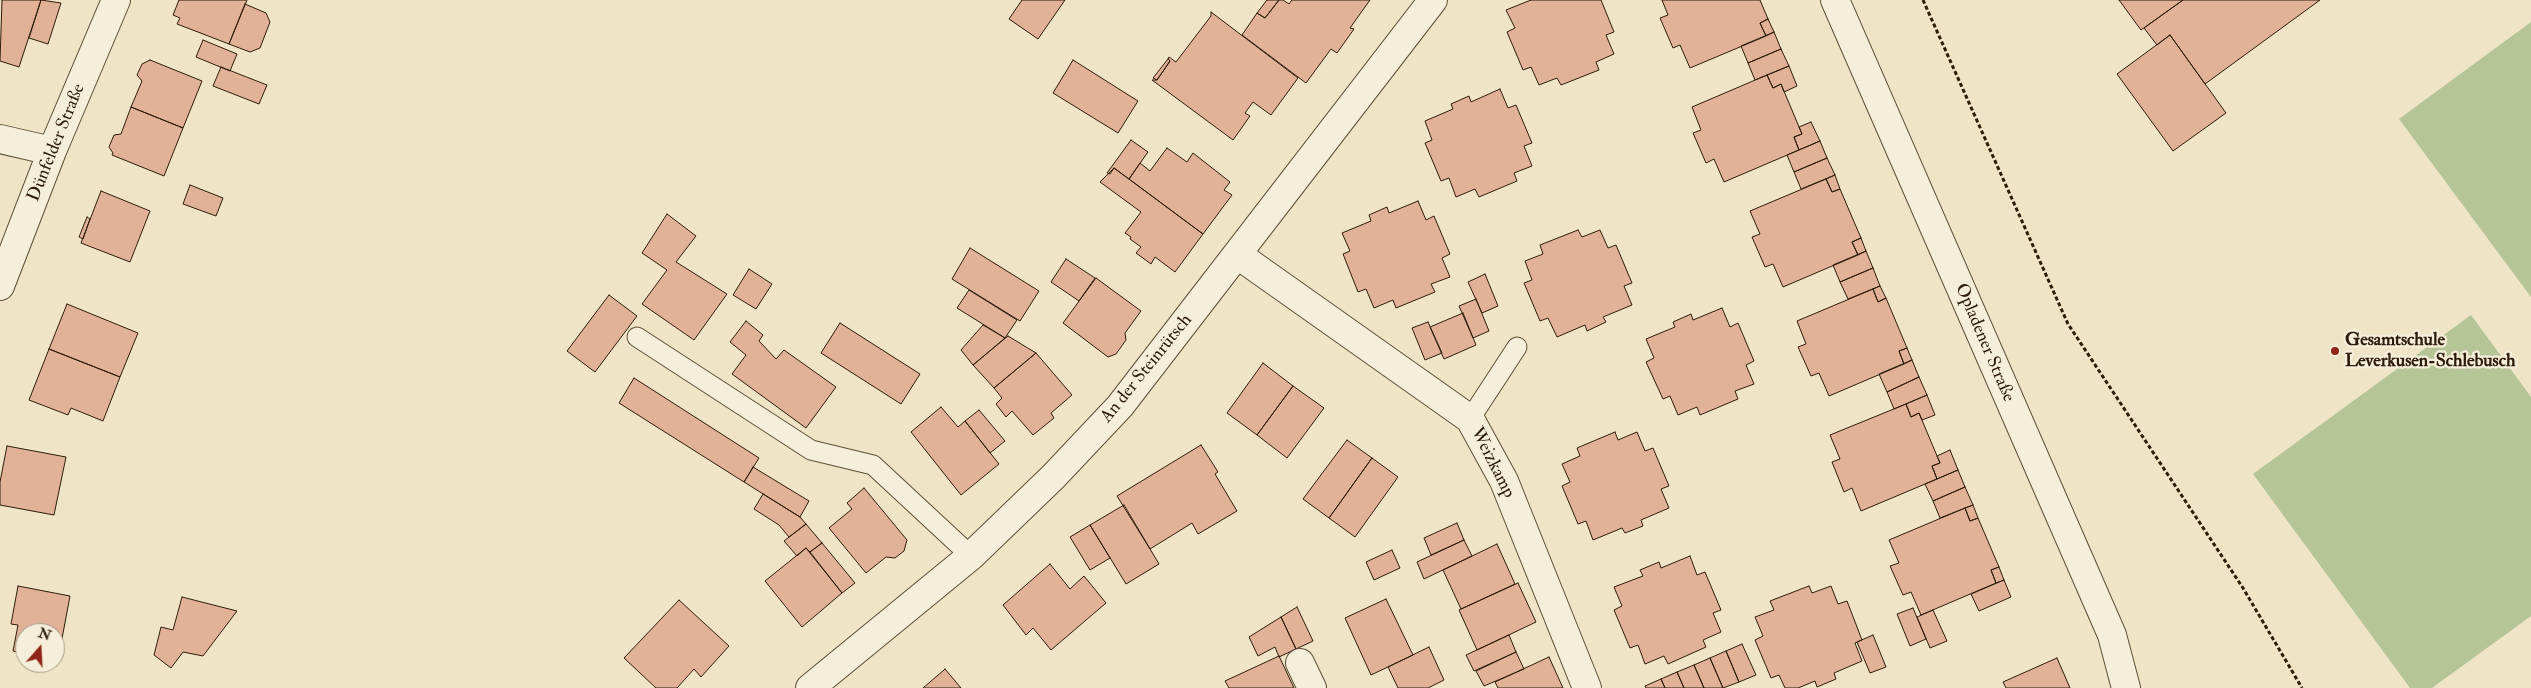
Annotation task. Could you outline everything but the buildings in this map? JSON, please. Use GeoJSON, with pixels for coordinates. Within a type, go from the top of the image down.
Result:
{"type":"FeatureCollection","features":[{"type":"Feature","properties":{"kind":"street","name":"Dünfelder Straße"},"geometry":{"type":"LineString","coordinates":[[0,286],[52,151],[116,0]]}},
{"type":"Feature","properties":{"kind":"street","name":"An der Steinrütsch"},"geometry":{"type":"LineString","coordinates":[[810,688],[971,556],[1053,477],[1120,406],[1433,0]]}},
{"type":"Feature","properties":{"kind":"street","name":"Opladener Straße"},"geometry":{"type":"LineString","coordinates":[[1835,0],[2112,635],[2126,688]]}},
{"type":"Feature","properties":{"kind":"street"},"geometry":{"type":"LineString","coordinates":[[0,138],[52,151]]}},
{"type":"Feature","properties":{"kind":"street","name":"Weizkamp"},"geometry":{"type":"LineString","coordinates":[[1238,255],[1470,419],[1504,481],[1587,688]]}},
{"type":"Feature","properties":{"kind":"street"},"geometry":{"type":"LineString","coordinates":[[1300,663],[1312,688]]}},
{"type":"Feature","properties":{"kind":"lane"},"geometry":{"type":"LineString","coordinates":[[637,337],[811,450],[873,465],[971,556]]}},
{"type":"Feature","properties":{"kind":"lane"},"geometry":{"type":"LineString","coordinates":[[1470,419],[1517,347]]}},
{"type":"Feature","properties":{"kind":"path"},"geometry":{"type":"LineString","coordinates":[[1923,0],[2068,324],[2243,588],[2302,688]]}},
{"type":"Feature","properties":{"kind":"green space"},"geometry":{"type":"Polygon","coordinates":[[[2531,22],[2531,297],[2399,119],[2531,22]]]}},
{"type":"Feature","properties":{"kind":"green space"},"geometry":{"type":"Polygon","coordinates":[[[2471,315],[2531,397],[2531,616],[2432,688],[2410,688],[2253,474],[2471,315]]]}},
{"type":"Feature","properties":{"kind":"place","name":"Gesamtschule Leverkusen-Schlebusch"},"geometry":{"type":"Point","coordinates":[2335,351]}}]}
